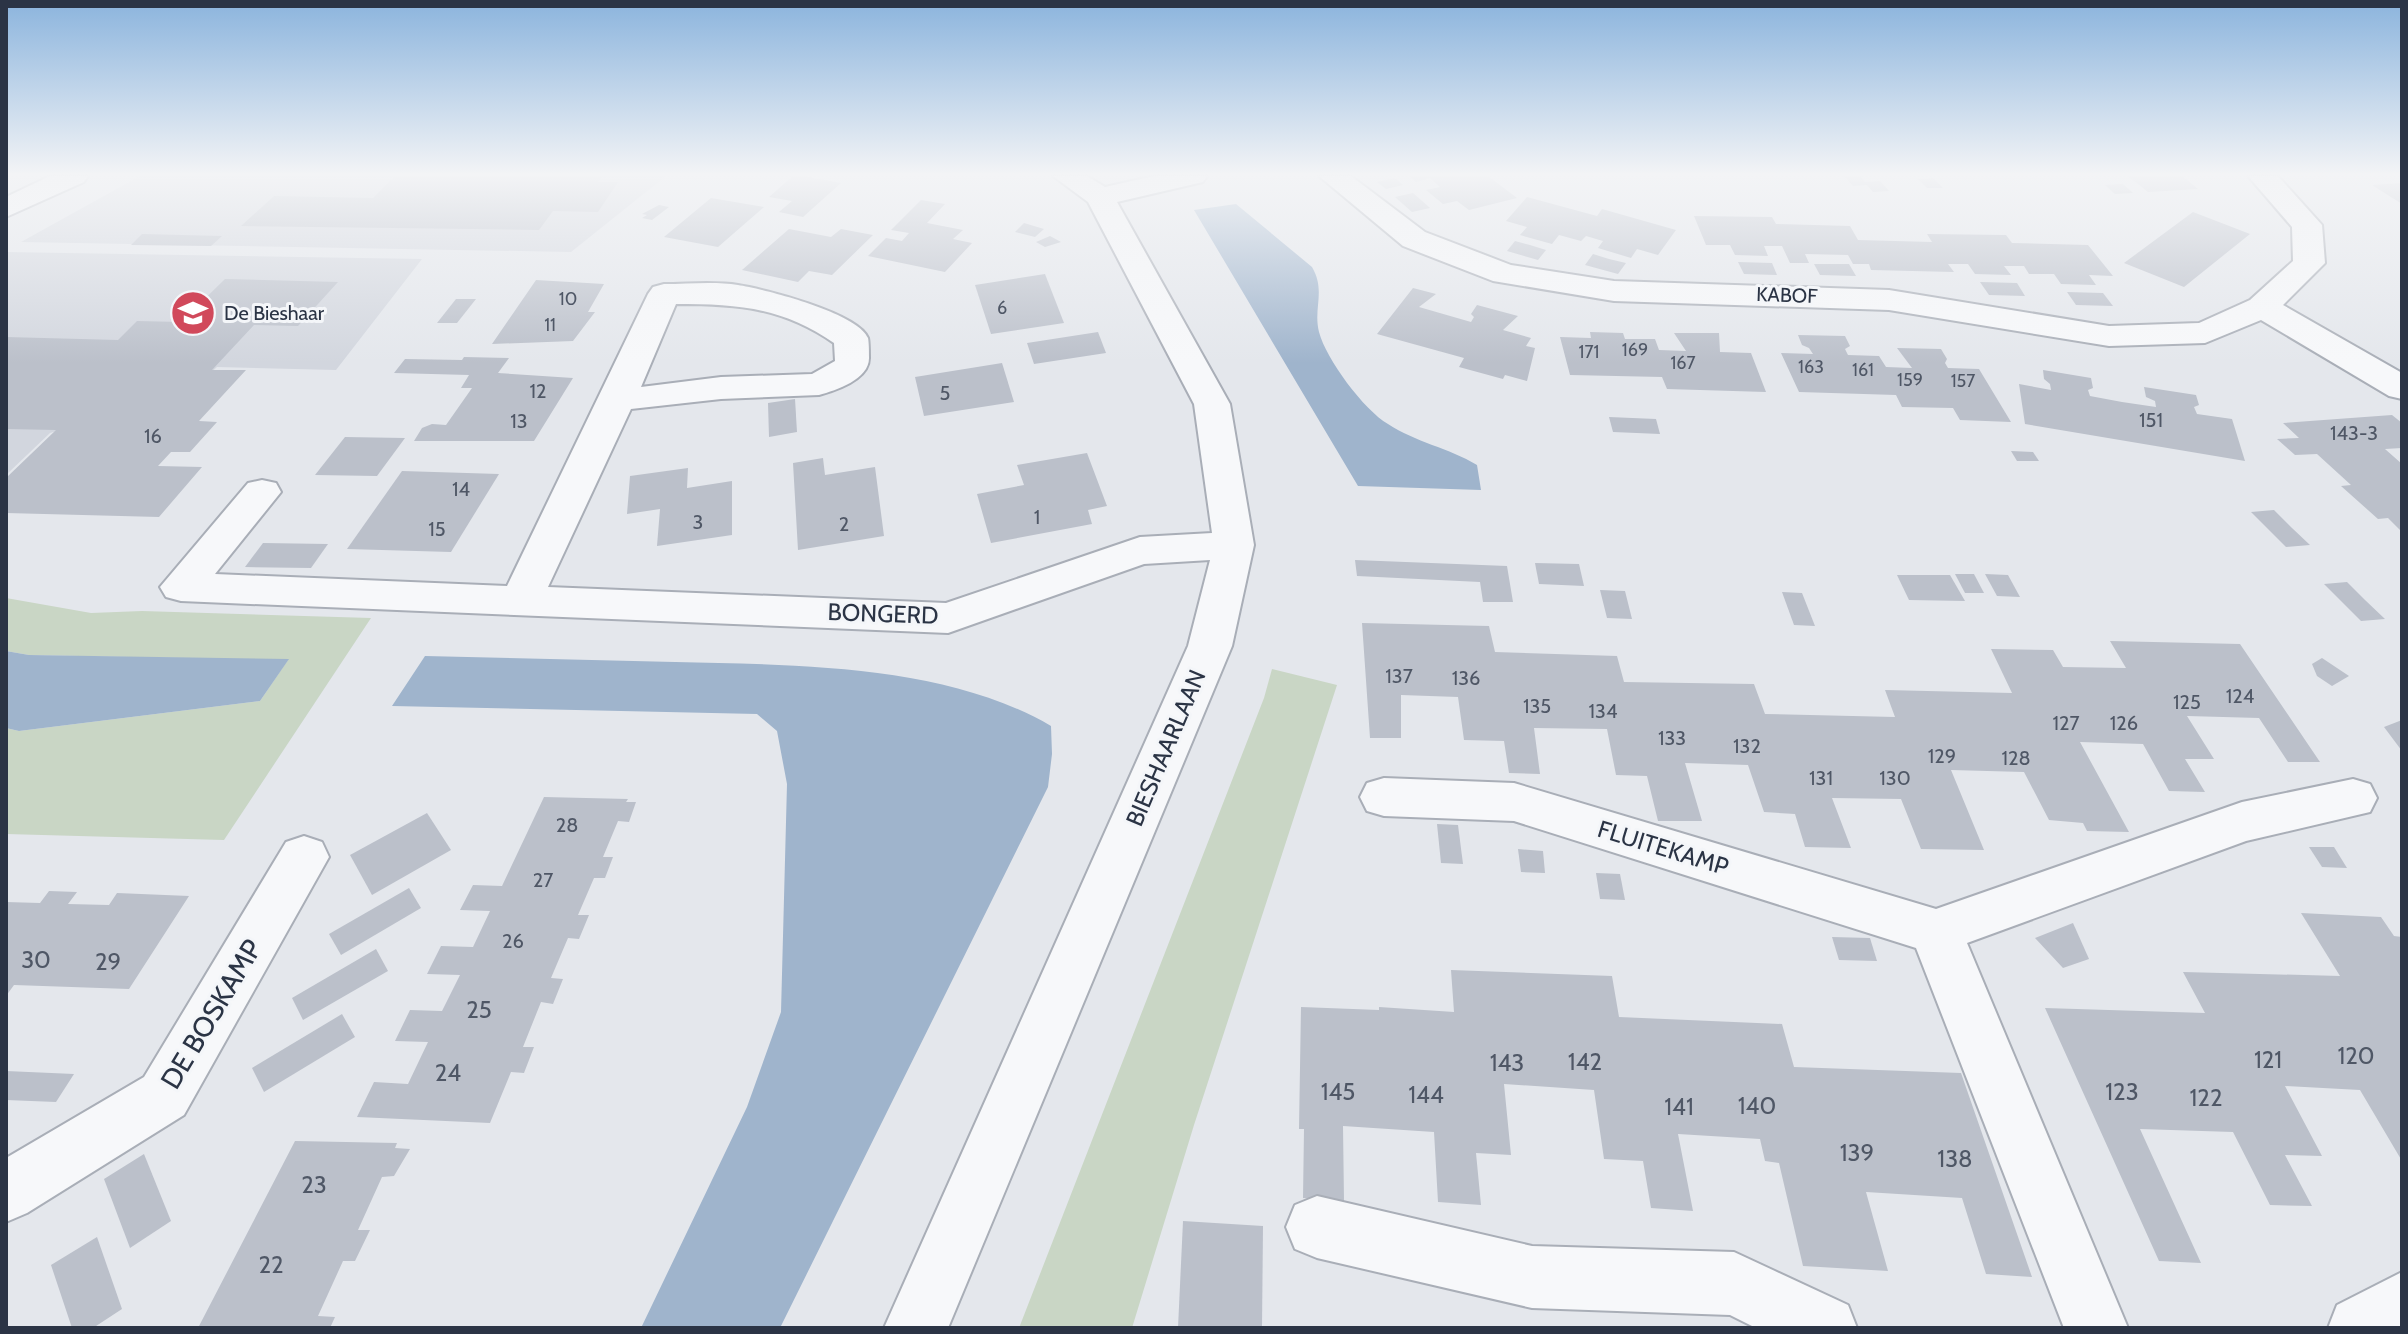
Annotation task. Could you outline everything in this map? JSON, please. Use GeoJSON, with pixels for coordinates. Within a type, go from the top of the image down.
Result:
{"type":"FeatureCollection","features":[{"type":"Feature","properties":{"kind":"street","name":"BIESHAARLAAN"},"geometry":{"type":"LineString","coordinates":[[916,1328],[1210,646],[1234,545],[1212,404],[1115,238]]}},
{"type":"Feature","properties":{"kind":"street","name":"KABOF"},"geometry":{"type":"LineString","coordinates":[[1413,238],[1504,274],[1614,291],[1889,300],[2109,336],[2205,333],[2262,307],[2309,263],[2308,238]]}},
{"type":"Feature","properties":{"kind":"street"},"geometry":{"type":"LineString","coordinates":[[521,600],[664,294],[737,294],[817,316],[851,339],[852,366],[819,384],[721,388],[617,400]]}},
{"type":"Feature","properties":{"kind":"street"},"geometry":{"type":"LineString","coordinates":[[2262,307],[2402,388]]}},
{"type":"Feature","properties":{"kind":"street","name":"BONGERD"},"geometry":{"type":"LineString","coordinates":[[262,492],[181,587],[948,618],[1140,551],[1234,545]]}},
{"type":"Feature","properties":{"kind":"street","name":"FLUITEKAMP"},"geometry":{"type":"LineString","coordinates":[[1384,797],[1514,802],[1936,932]]}},
{"type":"Feature","properties":{"kind":"street"},"geometry":{"type":"LineString","coordinates":[[2096,1328],[1936,932],[2242,822],[2353,798]]}},
{"type":"Feature","properties":{"kind":"street","name":"DE BOSKAMP"},"geometry":{"type":"LineString","coordinates":[[6,1192],[164,1096],[304,857]]}},
{"type":"Feature","properties":{"kind":"street"},"geometry":{"type":"LineString","coordinates":[[1317,1227],[1532,1277],[1734,1284],[1825,1328]]}},
{"type":"Feature","properties":{"kind":"street"},"geometry":{"type":"LineString","coordinates":[[2360,1328],[2402,1304]]}},
{"type":"Feature","properties":{"kind":"shaded area"},"geometry":{"type":"Polygon","coordinates":[[[28,238],[588,238],[571,252],[21,242],[28,238]]]}},
{"type":"Feature","properties":{"kind":"shaded area","name":"De Bieshaar"},"geometry":{"type":"Polygon","coordinates":[[[6,252],[422,259],[336,370],[217,367],[190,391],[50,433],[6,475],[6,252]]]}},
{"type":"Feature","properties":{"kind":"green space"},"geometry":{"type":"Polygon","coordinates":[[[6,598],[91,613],[142,611],[371,618],[224,840],[6,834],[6,728],[19,731],[260,701],[288,660],[29,655],[6,651],[6,598]]]}},
{"type":"Feature","properties":{"kind":"green space"},"geometry":{"type":"Polygon","coordinates":[[[1272,669],[1337,685],[1194,1125],[1132,1328],[1019,1328],[1264,698],[1272,669]]]}},
{"type":"Feature","properties":{"kind":"water"},"geometry":{"type":"Polygon","coordinates":[[[1211,238],[1277,238],[1312,267],[1319,292],[1319,332],[1329,356],[1357,396],[1378,417],[1398,430],[1477,465],[1481,490],[1358,486],[1211,238]]]}},
{"type":"Feature","properties":{"kind":"water"},"geometry":{"type":"Polygon","coordinates":[[[6,651],[29,655],[289,659],[260,701],[19,731],[6,728],[6,651]]]}},
{"type":"Feature","properties":{"kind":"water"},"geometry":{"type":"Polygon","coordinates":[[[425,656],[769,665],[868,672],[964,690],[1009,706],[1051,726],[1048,787],[780,1328],[641,1328],[747,1107],[781,1012],[787,784],[777,731],[757,714],[392,706],[425,656]]]}},
{"type":"Feature","properties":{"kind":"building"},"geometry":{"type":"Polygon","coordinates":[[[138,238],[220,238],[211,246],[131,245],[138,238]]]}},
{"type":"Feature","properties":{"kind":"building"},"geometry":{"type":"Polygon","coordinates":[[[671,238],[728,238],[718,247],[671,238]]]}},
{"type":"Feature","properties":{"kind":"building"},"geometry":{"type":"Polygon","coordinates":[[[778,238],[870,238],[832,275],[809,271],[798,282],[742,270],[778,238]]]}},
{"type":"Feature","properties":{"kind":"building"},"geometry":{"type":"Polygon","coordinates":[[[886,238],[902,241],[904,238],[954,238],[972,243],[945,272],[868,256],[886,238]]]}},
{"type":"Feature","properties":{"kind":"building"},"geometry":{"type":"Polygon","coordinates":[[[1054,238],[1061,242],[1045,247],[1036,242],[1054,238]]]}},
{"type":"Feature","properties":{"kind":"building"},"geometry":{"type":"Polygon","coordinates":[[[1532,238],[1556,238],[1552,244],[1532,238]]]}},
{"type":"Feature","properties":{"kind":"building"},"geometry":{"type":"Polygon","coordinates":[[[1594,238],[1670,238],[1658,255],[1637,249],[1631,258],[1598,248],[1603,241],[1594,238]]]}},
{"type":"Feature","properties":{"kind":"building"},"geometry":{"type":"Polygon","coordinates":[[[1703,238],[1857,238],[1932,242],[1930,238],[2008,238],[2012,243],[2088,245],[2113,276],[2089,275],[2096,285],[2061,284],[2054,274],[2029,274],[2024,266],[2004,266],[2011,275],[1975,274],[1968,264],[1948,264],[1954,272],[1871,270],[1869,264],[1853,264],[1848,255],[1805,254],[1809,263],[1790,263],[1782,246],[1764,246],[1768,256],[1735,255],[1730,245],[1706,245],[1703,238]]]}},
{"type":"Feature","properties":{"kind":"building"},"geometry":{"type":"Polygon","coordinates":[[[2157,238],[2245,238],[2184,287],[2124,263],[2157,238]]]}},
{"type":"Feature","properties":{"kind":"building"},"geometry":{"type":"Polygon","coordinates":[[[1515,241],[1546,250],[1538,260],[1507,251],[1515,241]]]}},
{"type":"Feature","properties":{"kind":"building"},"geometry":{"type":"Polygon","coordinates":[[[1593,254],[1626,263],[1618,274],[1585,265],[1593,254]]]}},
{"type":"Feature","properties":{"kind":"building"},"geometry":{"type":"Polygon","coordinates":[[[1738,262],[1772,263],[1777,275],[1744,274],[1738,262]]]}},
{"type":"Feature","properties":{"kind":"building"},"geometry":{"type":"Polygon","coordinates":[[[1814,264],[1849,264],[1856,276],[1820,275],[1814,264]]]}},
{"type":"Feature","properties":{"kind":"building"},"geometry":{"type":"Polygon","coordinates":[[[1045,274],[1064,323],[991,334],[975,285],[1045,274]]]}},
{"type":"Feature","properties":{"kind":"building"},"geometry":{"type":"Polygon","coordinates":[[[225,279],[338,282],[298,326],[254,325],[212,370],[246,370],[199,421],[217,422],[190,452],[171,452],[158,466],[202,467],[159,517],[6,513],[6,478],[56,430],[6,429],[6,337],[118,340],[137,321],[181,322],[225,279]]]}},
{"type":"Feature","properties":{"kind":"building"},"geometry":{"type":"Polygon","coordinates":[[[536,280],[604,284],[588,312],[595,312],[573,341],[492,344],[536,280]]]}},
{"type":"Feature","properties":{"kind":"building"},"geometry":{"type":"Polygon","coordinates":[[[1980,282],[2017,283],[2025,296],[1989,295],[1980,282]]]}},
{"type":"Feature","properties":{"kind":"building"},"geometry":{"type":"Polygon","coordinates":[[[1413,288],[1436,294],[1419,307],[1471,322],[1474,317],[1471,314],[1477,305],[1518,316],[1503,330],[1531,338],[1526,346],[1535,348],[1527,381],[1505,375],[1503,379],[1459,367],[1464,358],[1377,334],[1413,288]]]}},
{"type":"Feature","properties":{"kind":"building"},"geometry":{"type":"Polygon","coordinates":[[[2067,292],[2103,293],[2113,306],[2076,305],[2067,292]]]}},
{"type":"Feature","properties":{"kind":"building"},"geometry":{"type":"Polygon","coordinates":[[[456,299],[476,299],[457,323],[437,323],[456,299]]]}},
{"type":"Feature","properties":{"kind":"building"},"geometry":{"type":"Polygon","coordinates":[[[1098,332],[1106,353],[1034,364],[1027,343],[1098,332]]]}},
{"type":"Feature","properties":{"kind":"building"},"geometry":{"type":"Polygon","coordinates":[[[1590,332],[1623,333],[1625,339],[1655,339],[1659,350],[1686,351],[1674,333],[1719,333],[1720,352],[1751,353],[1766,392],[1667,389],[1662,377],[1570,375],[1560,337],[1591,338],[1590,332]]]}},
{"type":"Feature","properties":{"kind":"building"},"geometry":{"type":"Polygon","coordinates":[[[1798,335],[1845,336],[1850,346],[1845,349],[1848,355],[1879,356],[1886,367],[1912,368],[1897,348],[1941,349],[1948,368],[1979,369],[2011,422],[1960,420],[1953,408],[1902,407],[1896,395],[1799,392],[1781,353],[1813,354],[1802,345],[1798,335]]]}},
{"type":"Feature","properties":{"kind":"building"},"geometry":{"type":"Polygon","coordinates":[[[464,357],[509,358],[498,373],[573,378],[534,441],[414,441],[422,428],[432,424],[446,425],[472,388],[461,388],[469,375],[394,373],[405,359],[462,360],[464,357]]]}},
{"type":"Feature","properties":{"kind":"building"},"geometry":{"type":"Polygon","coordinates":[[[1002,363],[1014,402],[924,416],[915,377],[1002,363]]]}},
{"type":"Feature","properties":{"kind":"building"},"geometry":{"type":"Polygon","coordinates":[[[2043,370],[2091,378],[2093,388],[2088,390],[2090,396],[2122,402],[2156,407],[2155,401],[2146,397],[2144,387],[2196,395],[2199,405],[2194,407],[2197,414],[2232,419],[2245,461],[2025,424],[2019,384],[2051,390],[2044,379],[2043,370]]]}},
{"type":"Feature","properties":{"kind":"building"},"geometry":{"type":"Polygon","coordinates":[[[795,399],[797,432],[769,437],[768,403],[795,399]]]}},
{"type":"Feature","properties":{"kind":"building"},"geometry":{"type":"Polygon","coordinates":[[[2392,415],[2402,423],[2402,448],[2385,449],[2402,464],[2402,532],[2388,518],[2378,519],[2341,486],[2351,485],[2317,454],[2295,455],[2277,439],[2299,438],[2283,423],[2392,415]]]}},
{"type":"Feature","properties":{"kind":"building"},"geometry":{"type":"Polygon","coordinates":[[[1609,417],[1656,419],[1660,434],[1613,432],[1609,417]]]}},
{"type":"Feature","properties":{"kind":"building"},"geometry":{"type":"Polygon","coordinates":[[[345,437],[405,438],[377,476],[315,475],[345,437]]]}},
{"type":"Feature","properties":{"kind":"building"},"geometry":{"type":"Polygon","coordinates":[[[2011,451],[2033,452],[2039,461],[2017,461],[2011,451]]]}},
{"type":"Feature","properties":{"kind":"building"},"geometry":{"type":"Polygon","coordinates":[[[1087,453],[1107,506],[1088,510],[1092,524],[991,543],[977,494],[1024,485],[1017,465],[1087,453]]]}},
{"type":"Feature","properties":{"kind":"building"},"geometry":{"type":"Polygon","coordinates":[[[823,458],[825,475],[875,467],[884,536],[798,550],[793,463],[823,458]]]}},
{"type":"Feature","properties":{"kind":"building"},"geometry":{"type":"Polygon","coordinates":[[[688,468],[687,488],[732,481],[732,535],[657,546],[660,509],[627,514],[630,476],[688,468]]]}},
{"type":"Feature","properties":{"kind":"building"},"geometry":{"type":"Polygon","coordinates":[[[402,471],[499,474],[451,552],[347,549],[402,471]]]}},
{"type":"Feature","properties":{"kind":"building"},"geometry":{"type":"Polygon","coordinates":[[[2274,510],[2310,545],[2286,547],[2251,512],[2274,510]]]}},
{"type":"Feature","properties":{"kind":"building"},"geometry":{"type":"Polygon","coordinates":[[[263,543],[328,544],[311,568],[245,567],[263,543]]]}},
{"type":"Feature","properties":{"kind":"building"},"geometry":{"type":"Polygon","coordinates":[[[1355,560],[1507,566],[1513,602],[1483,602],[1480,582],[1357,576],[1355,560]]]}},
{"type":"Feature","properties":{"kind":"building"},"geometry":{"type":"Polygon","coordinates":[[[1535,563],[1579,564],[1584,586],[1539,584],[1535,563]]]}},
{"type":"Feature","properties":{"kind":"building"},"geometry":{"type":"Polygon","coordinates":[[[1955,574],[1974,574],[1984,593],[1965,593],[1955,574]]]}},
{"type":"Feature","properties":{"kind":"building"},"geometry":{"type":"Polygon","coordinates":[[[1985,574],[2008,575],[2020,597],[1997,596],[1985,574]]]}},
{"type":"Feature","properties":{"kind":"building"},"geometry":{"type":"Polygon","coordinates":[[[1897,575],[1950,575],[1965,601],[1909,600],[1897,575]]]}},
{"type":"Feature","properties":{"kind":"building"},"geometry":{"type":"Polygon","coordinates":[[[2347,582],[2385,619],[2361,621],[2324,584],[2347,582]]]}},
{"type":"Feature","properties":{"kind":"building"},"geometry":{"type":"Polygon","coordinates":[[[1600,590],[1625,591],[1632,619],[1607,618],[1600,590]]]}},
{"type":"Feature","properties":{"kind":"building"},"geometry":{"type":"Polygon","coordinates":[[[1782,592],[1802,593],[1815,626],[1794,625],[1782,592]]]}},
{"type":"Feature","properties":{"kind":"building"},"geometry":{"type":"Polygon","coordinates":[[[1362,623],[1489,626],[1495,652],[1617,656],[1624,682],[1754,684],[1765,714],[1895,717],[1885,690],[2012,693],[1991,649],[2053,650],[2063,667],[2126,668],[2110,641],[2240,644],[2320,762],[2288,762],[2259,718],[2187,716],[2214,759],[2185,759],[2205,792],[2169,791],[2143,744],[2080,742],[2129,832],[2087,831],[2083,823],[2049,820],[2024,772],[1951,770],[1984,850],[1921,849],[1901,799],[1832,798],[1851,848],[1805,847],[1795,814],[1764,812],[1748,765],[1685,763],[1702,821],[1658,821],[1647,776],[1616,775],[1607,729],[1534,728],[1540,774],[1509,773],[1504,741],[1464,740],[1458,697],[1401,695],[1401,738],[1370,738],[1362,623]]]}},
{"type":"Feature","properties":{"kind":"building"},"geometry":{"type":"Polygon","coordinates":[[[2322,658],[2349,676],[2332,686],[2317,676],[2312,664],[2322,658]]]}},
{"type":"Feature","properties":{"kind":"building"},"geometry":{"type":"Polygon","coordinates":[[[2402,720],[2402,751],[2384,727],[2402,720]]]}},
{"type":"Feature","properties":{"kind":"building"},"geometry":{"type":"Polygon","coordinates":[[[544,797],[628,799],[626,802],[636,802],[629,822],[618,821],[603,857],[613,857],[605,878],[594,878],[578,915],[589,915],[579,939],[568,938],[551,978],[563,979],[553,1004],[541,1002],[523,1047],[534,1047],[524,1073],[511,1072],[490,1123],[357,1117],[374,1082],[408,1084],[428,1042],[395,1041],[410,1010],[442,1011],[460,975],[427,974],[441,946],[473,947],[490,911],[460,910],[473,885],[502,886],[544,797]]]}},
{"type":"Feature","properties":{"kind":"building"},"geometry":{"type":"Polygon","coordinates":[[[427,813],[451,850],[372,895],[350,855],[427,813]]]}},
{"type":"Feature","properties":{"kind":"building"},"geometry":{"type":"Polygon","coordinates":[[[1437,824],[1458,825],[1463,864],[1441,863],[1437,824]]]}},
{"type":"Feature","properties":{"kind":"building"},"geometry":{"type":"Polygon","coordinates":[[[2309,847],[2334,847],[2347,868],[2322,867],[2309,847]]]}},
{"type":"Feature","properties":{"kind":"building"},"geometry":{"type":"Polygon","coordinates":[[[1518,849],[1543,851],[1545,873],[1521,872],[1518,849]]]}},
{"type":"Feature","properties":{"kind":"building"},"geometry":{"type":"Polygon","coordinates":[[[1596,873],[1620,874],[1625,900],[1600,899],[1596,873]]]}},
{"type":"Feature","properties":{"kind":"building"},"geometry":{"type":"Polygon","coordinates":[[[409,888],[421,908],[341,955],[329,934],[409,888]]]}},
{"type":"Feature","properties":{"kind":"building"},"geometry":{"type":"Polygon","coordinates":[[[49,891],[77,892],[68,904],[109,905],[117,893],[189,896],[129,989],[14,985],[6,996],[6,902],[40,903],[49,891]]]}},
{"type":"Feature","properties":{"kind":"building"},"geometry":{"type":"Polygon","coordinates":[[[2301,913],[2381,917],[2394,936],[2402,937],[2402,1161],[2360,1090],[2285,1086],[2322,1156],[2285,1155],[2312,1206],[2270,1205],[2233,1132],[2140,1129],[2201,1263],[2159,1261],[2045,1008],[2205,1013],[2183,972],[2340,976],[2301,913]]]}},
{"type":"Feature","properties":{"kind":"building"},"geometry":{"type":"Polygon","coordinates":[[[2073,923],[2089,959],[2063,968],[2035,938],[2073,923]]]}},
{"type":"Feature","properties":{"kind":"building"},"geometry":{"type":"Polygon","coordinates":[[[1832,937],[1870,938],[1877,961],[1839,960],[1832,937]]]}},
{"type":"Feature","properties":{"kind":"building"},"geometry":{"type":"Polygon","coordinates":[[[376,949],[388,971],[303,1020],[292,998],[376,949]]]}},
{"type":"Feature","properties":{"kind":"building"},"geometry":{"type":"Polygon","coordinates":[[[1451,970],[1612,976],[1619,1017],[1782,1024],[1794,1067],[1961,1073],[2032,1277],[1986,1274],[1962,1198],[1866,1192],[1888,1271],[1803,1266],[1779,1163],[1765,1161],[1760,1139],[1678,1134],[1693,1211],[1651,1208],[1643,1161],[1604,1159],[1594,1090],[1504,1084],[1511,1155],[1476,1153],[1481,1205],[1438,1202],[1434,1132],[1343,1126],[1344,1201],[1303,1198],[1304,1129],[1299,1129],[1301,1007],[1379,1010],[1379,1007],[1454,1012],[1451,970]]]}},
{"type":"Feature","properties":{"kind":"building"},"geometry":{"type":"Polygon","coordinates":[[[342,1014],[355,1037],[264,1092],[252,1068],[342,1014]]]}},
{"type":"Feature","properties":{"kind":"building"},"geometry":{"type":"Polygon","coordinates":[[[6,1071],[74,1074],[56,1102],[6,1100],[6,1071]]]}},
{"type":"Feature","properties":{"kind":"building"},"geometry":{"type":"Polygon","coordinates":[[[295,1141],[397,1143],[395,1148],[410,1149],[394,1176],[382,1177],[358,1230],[370,1230],[355,1261],[343,1261],[318,1316],[335,1317],[330,1328],[198,1328],[295,1141]]]}},
{"type":"Feature","properties":{"kind":"building"},"geometry":{"type":"Polygon","coordinates":[[[144,1154],[171,1221],[130,1248],[104,1179],[144,1154]]]}},
{"type":"Feature","properties":{"kind":"building"},"geometry":{"type":"Polygon","coordinates":[[[1183,1221],[1263,1226],[1262,1328],[1178,1328],[1183,1221]]]}},
{"type":"Feature","properties":{"kind":"building"},"geometry":{"type":"Polygon","coordinates":[[[97,1237],[122,1309],[93,1328],[72,1328],[51,1265],[97,1237]]]}},
{"type":"Feature","properties":{"kind":"place","name":"De Bieshaar"},"geometry":{"type":"Point","coordinates":[193,313]}}]}
